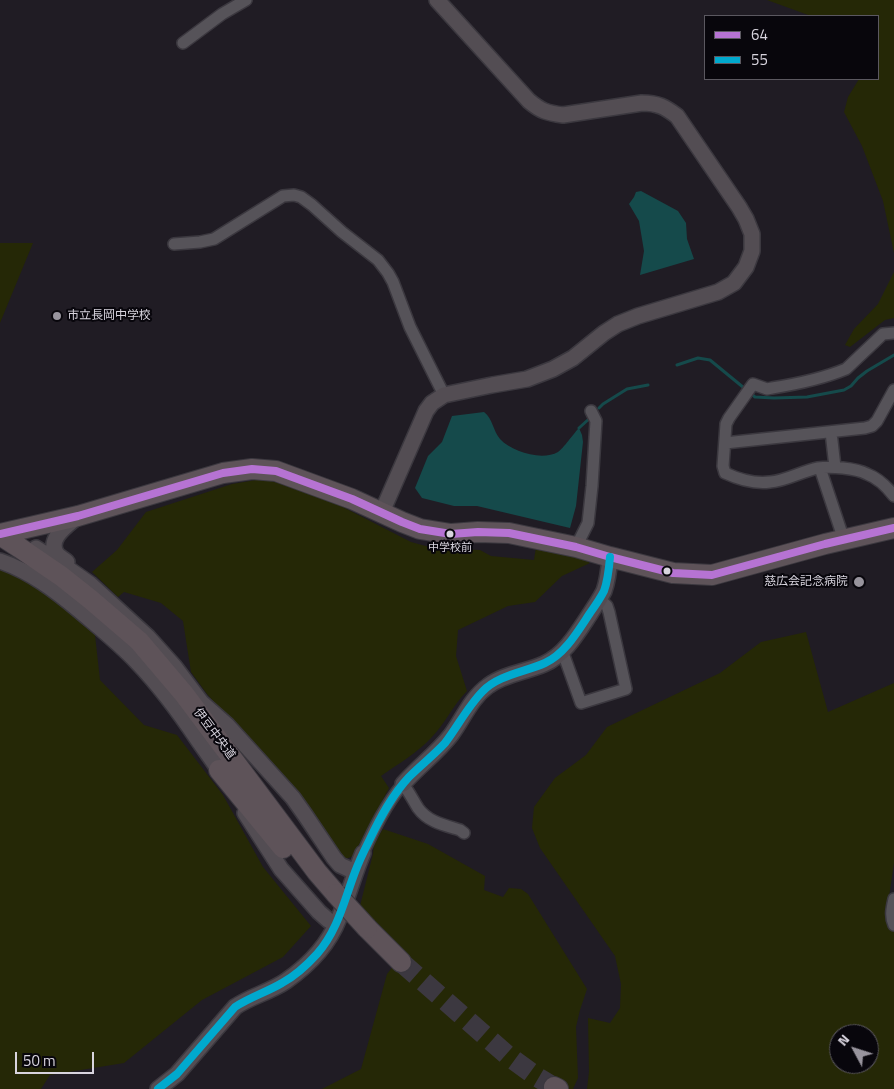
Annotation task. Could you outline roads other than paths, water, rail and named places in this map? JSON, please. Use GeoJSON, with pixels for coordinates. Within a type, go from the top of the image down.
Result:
{"type":"FeatureCollection","features":[{"type":"Feature","properties":{"kind":"highway"},"geometry":{"type":"LineString","coordinates":[[1,536],[78,516],[223,473],[252,469],[276,471],[352,499],[402,522],[420,528],[451,534],[478,532],[508,533],[576,547],[673,573],[712,575],[894,528]]}},
{"type":"Feature","properties":{"kind":"highway","name":"伊豆中央道"},"geometry":{"type":"LineString","coordinates":[[1,536],[41,568],[78,592],[131,634],[152,656],[184,694],[332,895]]}},
{"type":"Feature","properties":{"kind":"highway","name":"伊豆中央道"},"geometry":{"type":"LineString","coordinates":[[78,592],[123,634],[171,686],[332,895],[399,964]]}},
{"type":"Feature","properties":{"kind":"highway"},"geometry":{"type":"LineString","coordinates":[[201,702],[261,788],[286,831]]}},
{"type":"Feature","properties":{"kind":"highway"},"geometry":{"type":"LineString","coordinates":[[219,770],[307,876],[332,895]]}},
{"type":"Feature","properties":{"kind":"street"},"geometry":{"type":"LineString","coordinates":[[183,43],[222,14],[246,0]]}},
{"type":"Feature","properties":{"kind":"street"},"geometry":{"type":"LineString","coordinates":[[382,512],[426,410],[432,403],[444,395],[527,379],[553,369],[573,358],[618,324],[638,316],[718,292],[734,283],[746,267],[752,251],[752,234],[746,219],[734,198],[677,116],[666,108],[653,103],[563,115],[549,114],[529,101],[437,0]]}},
{"type":"Feature","properties":{"kind":"street"},"geometry":{"type":"LineString","coordinates":[[174,244],[214,239],[282,196],[294,195],[301,197],[378,260],[388,273],[410,327],[444,395]]}},
{"type":"Feature","properties":{"kind":"street"},"geometry":{"type":"LineString","coordinates":[[894,332],[883,334],[846,369],[838,372],[817,379],[767,389],[753,384],[726,424],[723,466],[725,473],[731,476],[762,482],[771,482],[820,468],[835,467],[865,472],[885,486],[894,496]]}},
{"type":"Feature","properties":{"kind":"street"},"geometry":{"type":"LineString","coordinates":[[725,443],[872,426],[877,422],[894,390]]}},
{"type":"Feature","properties":{"kind":"street"},"geometry":{"type":"LineString","coordinates":[[576,547],[588,523],[596,422],[591,411]]}},
{"type":"Feature","properties":{"kind":"street"},"geometry":{"type":"LineString","coordinates":[[831,432],[835,467]]}},
{"type":"Feature","properties":{"kind":"street"},"geometry":{"type":"LineString","coordinates":[[820,468],[844,540]]}},
{"type":"Feature","properties":{"kind":"street"},"geometry":{"type":"LineString","coordinates":[[78,516],[60,531],[54,544],[56,553],[70,564],[78,592],[107,634],[138,663],[166,695],[219,770],[251,824],[281,869],[319,912],[336,926]]}},
{"type":"Feature","properties":{"kind":"street"},"geometry":{"type":"LineString","coordinates":[[158,1089],[177,1074],[235,1007],[243,1001],[284,982],[309,962],[324,945],[336,926],[363,853],[392,800],[404,784],[442,746],[476,699],[488,686],[506,677],[546,663],[554,658],[572,640],[600,599],[608,578],[610,557]]}},
{"type":"Feature","properties":{"kind":"street"},"geometry":{"type":"LineString","coordinates":[[0,561],[20,569],[39,580],[78,592],[148,637],[174,666],[201,702],[227,724],[293,798],[340,865],[355,872]]}},
{"type":"Feature","properties":{"kind":"street"},"geometry":{"type":"LineString","coordinates":[[562,650],[581,703],[626,689],[609,612],[600,599]]}},
{"type":"Feature","properties":{"kind":"street"},"geometry":{"type":"LineString","coordinates":[[404,784],[424,816],[464,833]]}},
{"type":"Feature","properties":{"kind":"street"},"geometry":{"type":"LineString","coordinates":[[894,898],[891,912],[894,925]]}},
{"type":"Feature","properties":{"kind":"waterway"},"geometry":{"type":"LineString","coordinates":[[677,365],[698,358],[710,360],[755,397],[807,397],[844,390],[867,371],[894,355]]}},
{"type":"Feature","properties":{"kind":"waterway"},"geometry":{"type":"LineString","coordinates":[[599,408],[627,389],[648,385]]}},
{"type":"Feature","properties":{"kind":"waterway"},"geometry":{"type":"LineString","coordinates":[[579,428],[590,418]]}},
{"type":"Feature","properties":{"kind":"tunnel"},"geometry":{"type":"LineString","coordinates":[[401,962],[507,1055],[554,1087]]}},
{"type":"Feature","properties":{"kind":"place","name":"市立長岡中学校"},"geometry":{"type":"Point","coordinates":[57,316]}},
{"type":"Feature","properties":{"kind":"place","name":"中学校前"},"geometry":{"type":"Point","coordinates":[450,534]}},
{"type":"Feature","properties":{"kind":"place","name":"慈広会記念病院"},"geometry":{"type":"Point","coordinates":[859,582]}}]}
